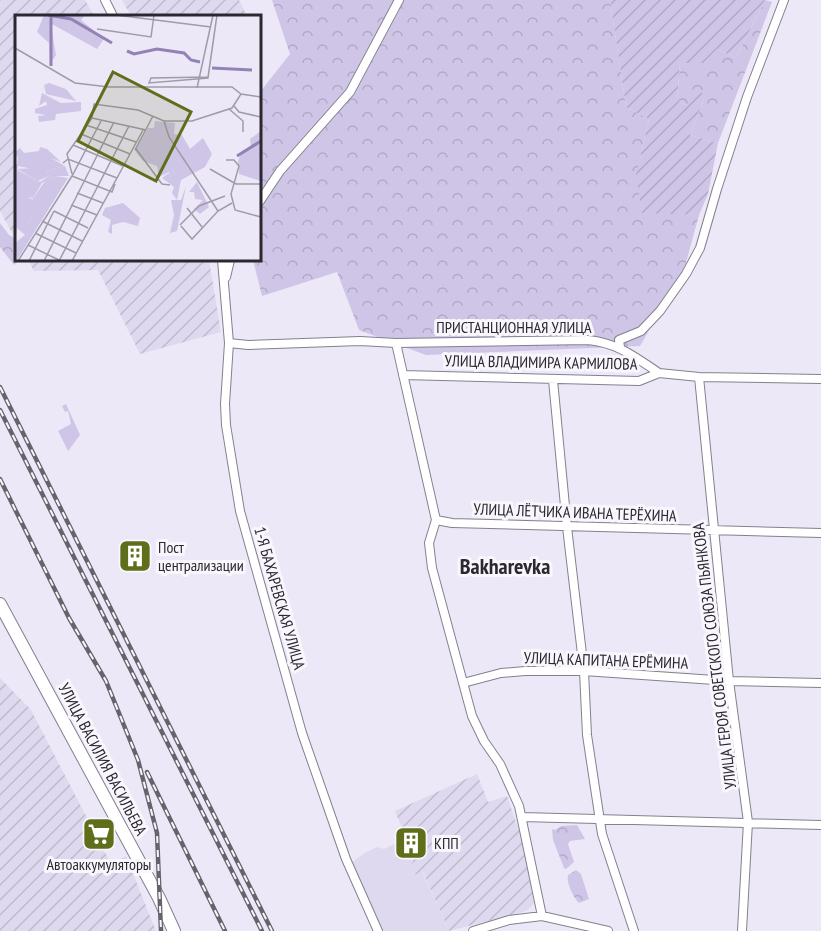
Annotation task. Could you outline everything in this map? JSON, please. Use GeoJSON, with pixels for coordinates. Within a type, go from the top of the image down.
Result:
{"type":"FeatureCollection","features":[{"type":"Feature","properties":{"kind":"main road","name":"УЛИЦА ВАСИЛИЯ ВАСИЛЬЕВА"},"geometry":{"type":"LineString","coordinates":[[0,604],[159,898],[174,931]]}},
{"type":"Feature","properties":{"kind":"street"},"geometry":{"type":"LineString","coordinates":[[105,0],[112,15]]}},
{"type":"Feature","properties":{"kind":"street"},"geometry":{"type":"LineString","coordinates":[[261,200],[280,171],[350,92],[399,0]]}},
{"type":"Feature","properties":{"kind":"street"},"geometry":{"type":"LineString","coordinates":[[659,373],[620,347],[619,340],[642,331],[660,311],[686,274],[700,248],[747,97],[784,0]]}},
{"type":"Feature","properties":{"kind":"street","name":"1-Я БАХАРЕВСКАЯ УЛИЦА"},"geometry":{"type":"LineString","coordinates":[[222,261],[229,343],[226,425],[246,538],[305,743],[346,860],[378,931]]}},
{"type":"Feature","properties":{"kind":"street"},"geometry":{"type":"LineString","coordinates":[[225,283],[230,261]]}},
{"type":"Feature","properties":{"kind":"street","name":"ПРИСТАНЦИОННАЯ УЛИЦА"},"geometry":{"type":"LineString","coordinates":[[229,343],[248,345],[360,341],[396,343],[588,340],[620,347]]}},
{"type":"Feature","properties":{"kind":"street"},"geometry":{"type":"LineString","coordinates":[[396,343],[436,520],[430,535],[431,560],[475,724],[507,776],[522,817],[542,916]]}},
{"type":"Feature","properties":{"kind":"street","name":"УЛИЦА ВЛАДИМИРА КАРМИЛОВА"},"geometry":{"type":"LineString","coordinates":[[404,375],[639,381],[659,373],[699,377],[821,379]]}},
{"type":"Feature","properties":{"kind":"street","name":"УЛИЦА ГЕРОЯ СОВЕТСКОГО СОЮЗА ПЬЯНКОВА"},"geometry":{"type":"LineString","coordinates":[[699,377],[729,681],[748,822],[742,931]]}},
{"type":"Feature","properties":{"kind":"street"},"geometry":{"type":"LineString","coordinates":[[554,380],[567,527],[584,671],[586,735],[605,849],[634,931]]}},
{"type":"Feature","properties":{"kind":"street","name":"УЛИЦА ЛЁТЧИКА ИВАНА ТЕРЁХИНА"},"geometry":{"type":"LineString","coordinates":[[436,520],[452,523],[567,527],[821,533]]}},
{"type":"Feature","properties":{"kind":"street","name":"УЛИЦА КАПИТАНА ЕРЁМИНА"},"geometry":{"type":"LineString","coordinates":[[463,683],[511,672],[584,671],[729,681],[821,684]]}},
{"type":"Feature","properties":{"kind":"street"},"geometry":{"type":"LineString","coordinates":[[522,817],[821,825]]}},
{"type":"Feature","properties":{"kind":"street"},"geometry":{"type":"LineString","coordinates":[[473,931],[509,920],[542,916],[608,931]]}},
{"type":"Feature","properties":{"kind":"shaded area"},"geometry":{"type":"Polygon","coordinates":[[[0,0],[85,0],[93,15],[15,15],[15,238],[0,211],[0,0]]]}},
{"type":"Feature","properties":{"kind":"shaded area"},"geometry":{"type":"Polygon","coordinates":[[[122,0],[239,0],[246,15],[130,15],[122,0]]]}},
{"type":"Feature","properties":{"kind":"shaded area"},"geometry":{"type":"Polygon","coordinates":[[[29,261],[209,261],[221,332],[140,354],[98,270],[34,271],[29,261]]]}},
{"type":"Feature","properties":{"kind":"shaded area"},"geometry":{"type":"Polygon","coordinates":[[[0,678],[31,710],[111,864],[126,856],[156,931],[0,931],[0,678]]]}},
{"type":"Feature","properties":{"kind":"shaded area"},"geometry":{"type":"Polygon","coordinates":[[[477,774],[488,802],[507,796],[522,840],[534,903],[523,912],[449,931],[423,872],[413,875],[410,867],[413,862],[403,840],[405,836],[395,811],[477,774]]]}},
{"type":"Feature","properties":{"kind":"shaded area"},"geometry":{"type":"Polygon","coordinates":[[[403,840],[413,862],[410,867],[413,875],[422,871],[449,931],[383,931],[351,863],[366,852],[378,847],[384,849],[403,840]]]}},
{"type":"Feature","properties":{"kind":"green space"},"geometry":{"type":"Polygon","coordinates":[[[272,0],[610,0],[626,107],[649,119],[640,158],[642,212],[699,215],[684,270],[640,346],[426,355],[359,330],[337,272],[262,296],[253,261],[261,261],[261,91],[290,54],[272,0]]]}},
{"type":"Feature","properties":{"kind":"green space"},"geometry":{"type":"Polygon","coordinates":[[[610,0],[765,0],[736,58],[717,49],[704,63],[680,63],[677,100],[687,106],[692,90],[700,87],[704,99],[690,135],[718,143],[708,194],[699,215],[642,213],[636,175],[649,119],[626,107],[610,0]]]}},
{"type":"Feature","properties":{"kind":"green space"},"geometry":{"type":"Polygon","coordinates":[[[765,0],[772,2],[718,143],[690,135],[704,99],[687,106],[677,100],[680,63],[704,63],[717,49],[736,58],[765,0]]]}},
{"type":"Feature","properties":{"kind":"green space"},"geometry":{"type":"Polygon","coordinates":[[[0,223],[9,235],[15,238],[15,261],[18,261],[14,265],[0,247],[0,223]]]}},
{"type":"Feature","properties":{"kind":"green space"},"geometry":{"type":"Polygon","coordinates":[[[66,404],[80,435],[68,451],[58,431],[71,424],[68,411],[65,412],[62,406],[66,404]]]}},
{"type":"Feature","properties":{"kind":"green space"},"geometry":{"type":"Polygon","coordinates":[[[577,825],[585,839],[570,841],[568,844],[574,862],[566,869],[553,840],[552,829],[577,825]]]}},
{"type":"Feature","properties":{"kind":"green space"},"geometry":{"type":"Polygon","coordinates":[[[576,870],[581,874],[589,899],[579,903],[570,890],[568,882],[568,875],[576,870]]]}},
{"type":"Feature","properties":{"kind":"railway"},"geometry":{"type":"LineString","coordinates":[[0,387],[272,931]]}},
{"type":"Feature","properties":{"kind":"railway"},"geometry":{"type":"LineString","coordinates":[[0,410],[262,931]]}},
{"type":"Feature","properties":{"kind":"railway"},"geometry":{"type":"LineString","coordinates":[[0,479],[69,618],[106,681],[138,760],[157,833],[161,931]]}},
{"type":"Feature","properties":{"kind":"railway"},"geometry":{"type":"LineString","coordinates":[[147,772],[225,931]]}},
{"type":"Feature","properties":{"kind":"place","name":"Пост централизации"},"geometry":{"type":"Point","coordinates":[135,556]}},
{"type":"Feature","properties":{"kind":"place","name":"Автоаккумуляторы"},"geometry":{"type":"Point","coordinates":[99,834]}},
{"type":"Feature","properties":{"kind":"place","name":"КПП"},"geometry":{"type":"Point","coordinates":[411,843]}},
{"type":"Feature","properties":{"kind":"district","name":"Bakharevka"},"geometry":{"type":"Point","coordinates":[505,566]}}]}
